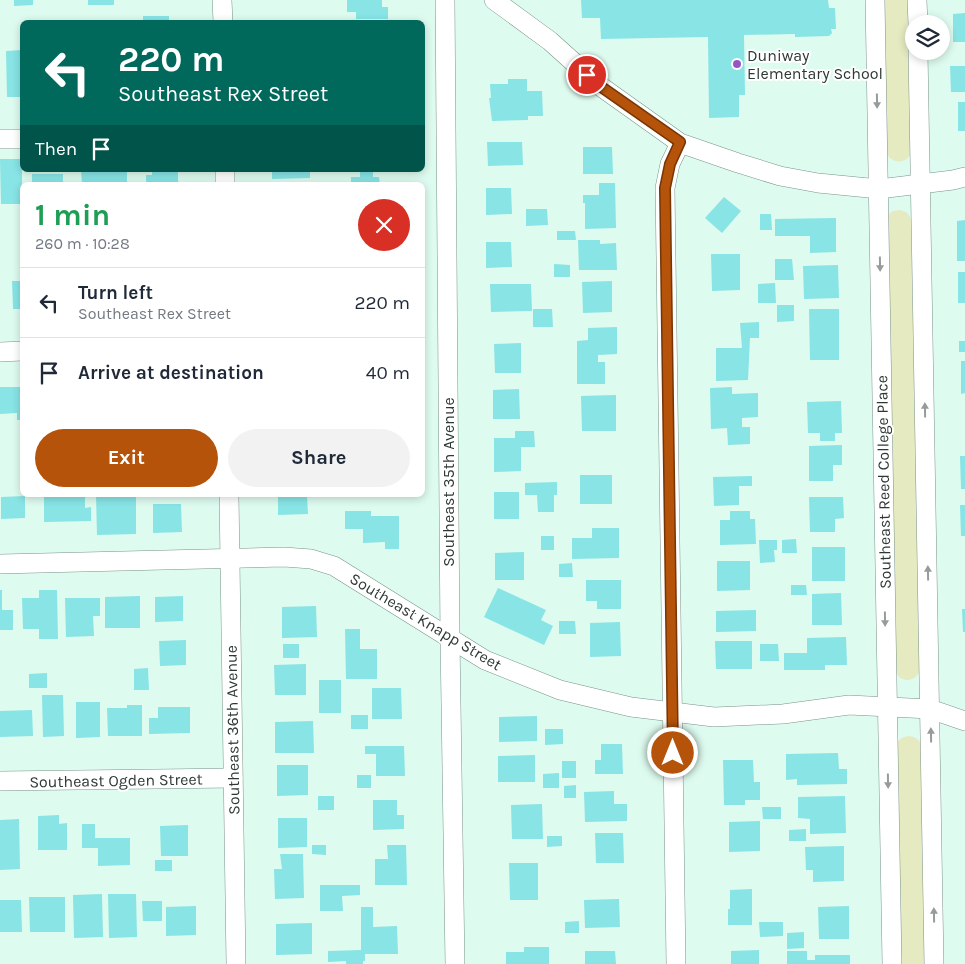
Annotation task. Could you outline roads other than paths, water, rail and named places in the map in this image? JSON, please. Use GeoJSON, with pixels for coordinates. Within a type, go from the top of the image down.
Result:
{"type":"FeatureCollection","features":[{"type":"Feature","properties":{"kind":"street"},"geometry":{"type":"LineString","coordinates":[[222,0],[222,20]]}},
{"type":"Feature","properties":{"kind":"street","name":"Southeast 35th Avenue"},"geometry":{"type":"LineString","coordinates":[[445,0],[450,639],[456,964]]}},
{"type":"Feature","properties":{"kind":"street"},"geometry":{"type":"LineString","coordinates":[[494,0],[550,42],[600,86],[680,142],[738,164],[780,176],[879,189],[965,177]]}},
{"type":"Feature","properties":{"kind":"street","name":"Southeast Reed College Place"},"geometry":{"type":"LineString","coordinates":[[875,0],[892,964]]}},
{"type":"Feature","properties":{"kind":"street"},"geometry":{"type":"LineString","coordinates":[[918,0],[918,15]]}},
{"type":"Feature","properties":{"kind":"street"},"geometry":{"type":"LineString","coordinates":[[918,60],[934,964]]}},
{"type":"Feature","properties":{"kind":"street"},"geometry":{"type":"LineString","coordinates":[[0,139],[20,139]]}},
{"type":"Feature","properties":{"kind":"street"},"geometry":{"type":"LineString","coordinates":[[676,964],[665,188],[670,164],[680,142]]}},
{"type":"Feature","properties":{"kind":"street"},"geometry":{"type":"LineString","coordinates":[[0,352],[20,351]]}},
{"type":"Feature","properties":{"kind":"street","name":"Southeast 36th Avenue"},"geometry":{"type":"LineString","coordinates":[[229,497],[236,964]]}},
{"type":"Feature","properties":{"kind":"street","name":"Southeast Knapp Street"},"geometry":{"type":"LineString","coordinates":[[0,564],[284,557],[311,559],[334,566],[485,660],[560,690],[631,707],[673,713],[714,716],[783,714],[849,705],[930,709],[965,720]]}},
{"type":"Feature","properties":{"kind":"street","name":"Southeast Ogden Street"},"geometry":{"type":"LineString","coordinates":[[0,781],[232,778]]}},
{"type":"Feature","properties":{"kind":"place","name":"Duniway Elementary School"},"geometry":{"type":"Point","coordinates":[737,64]}}]}
